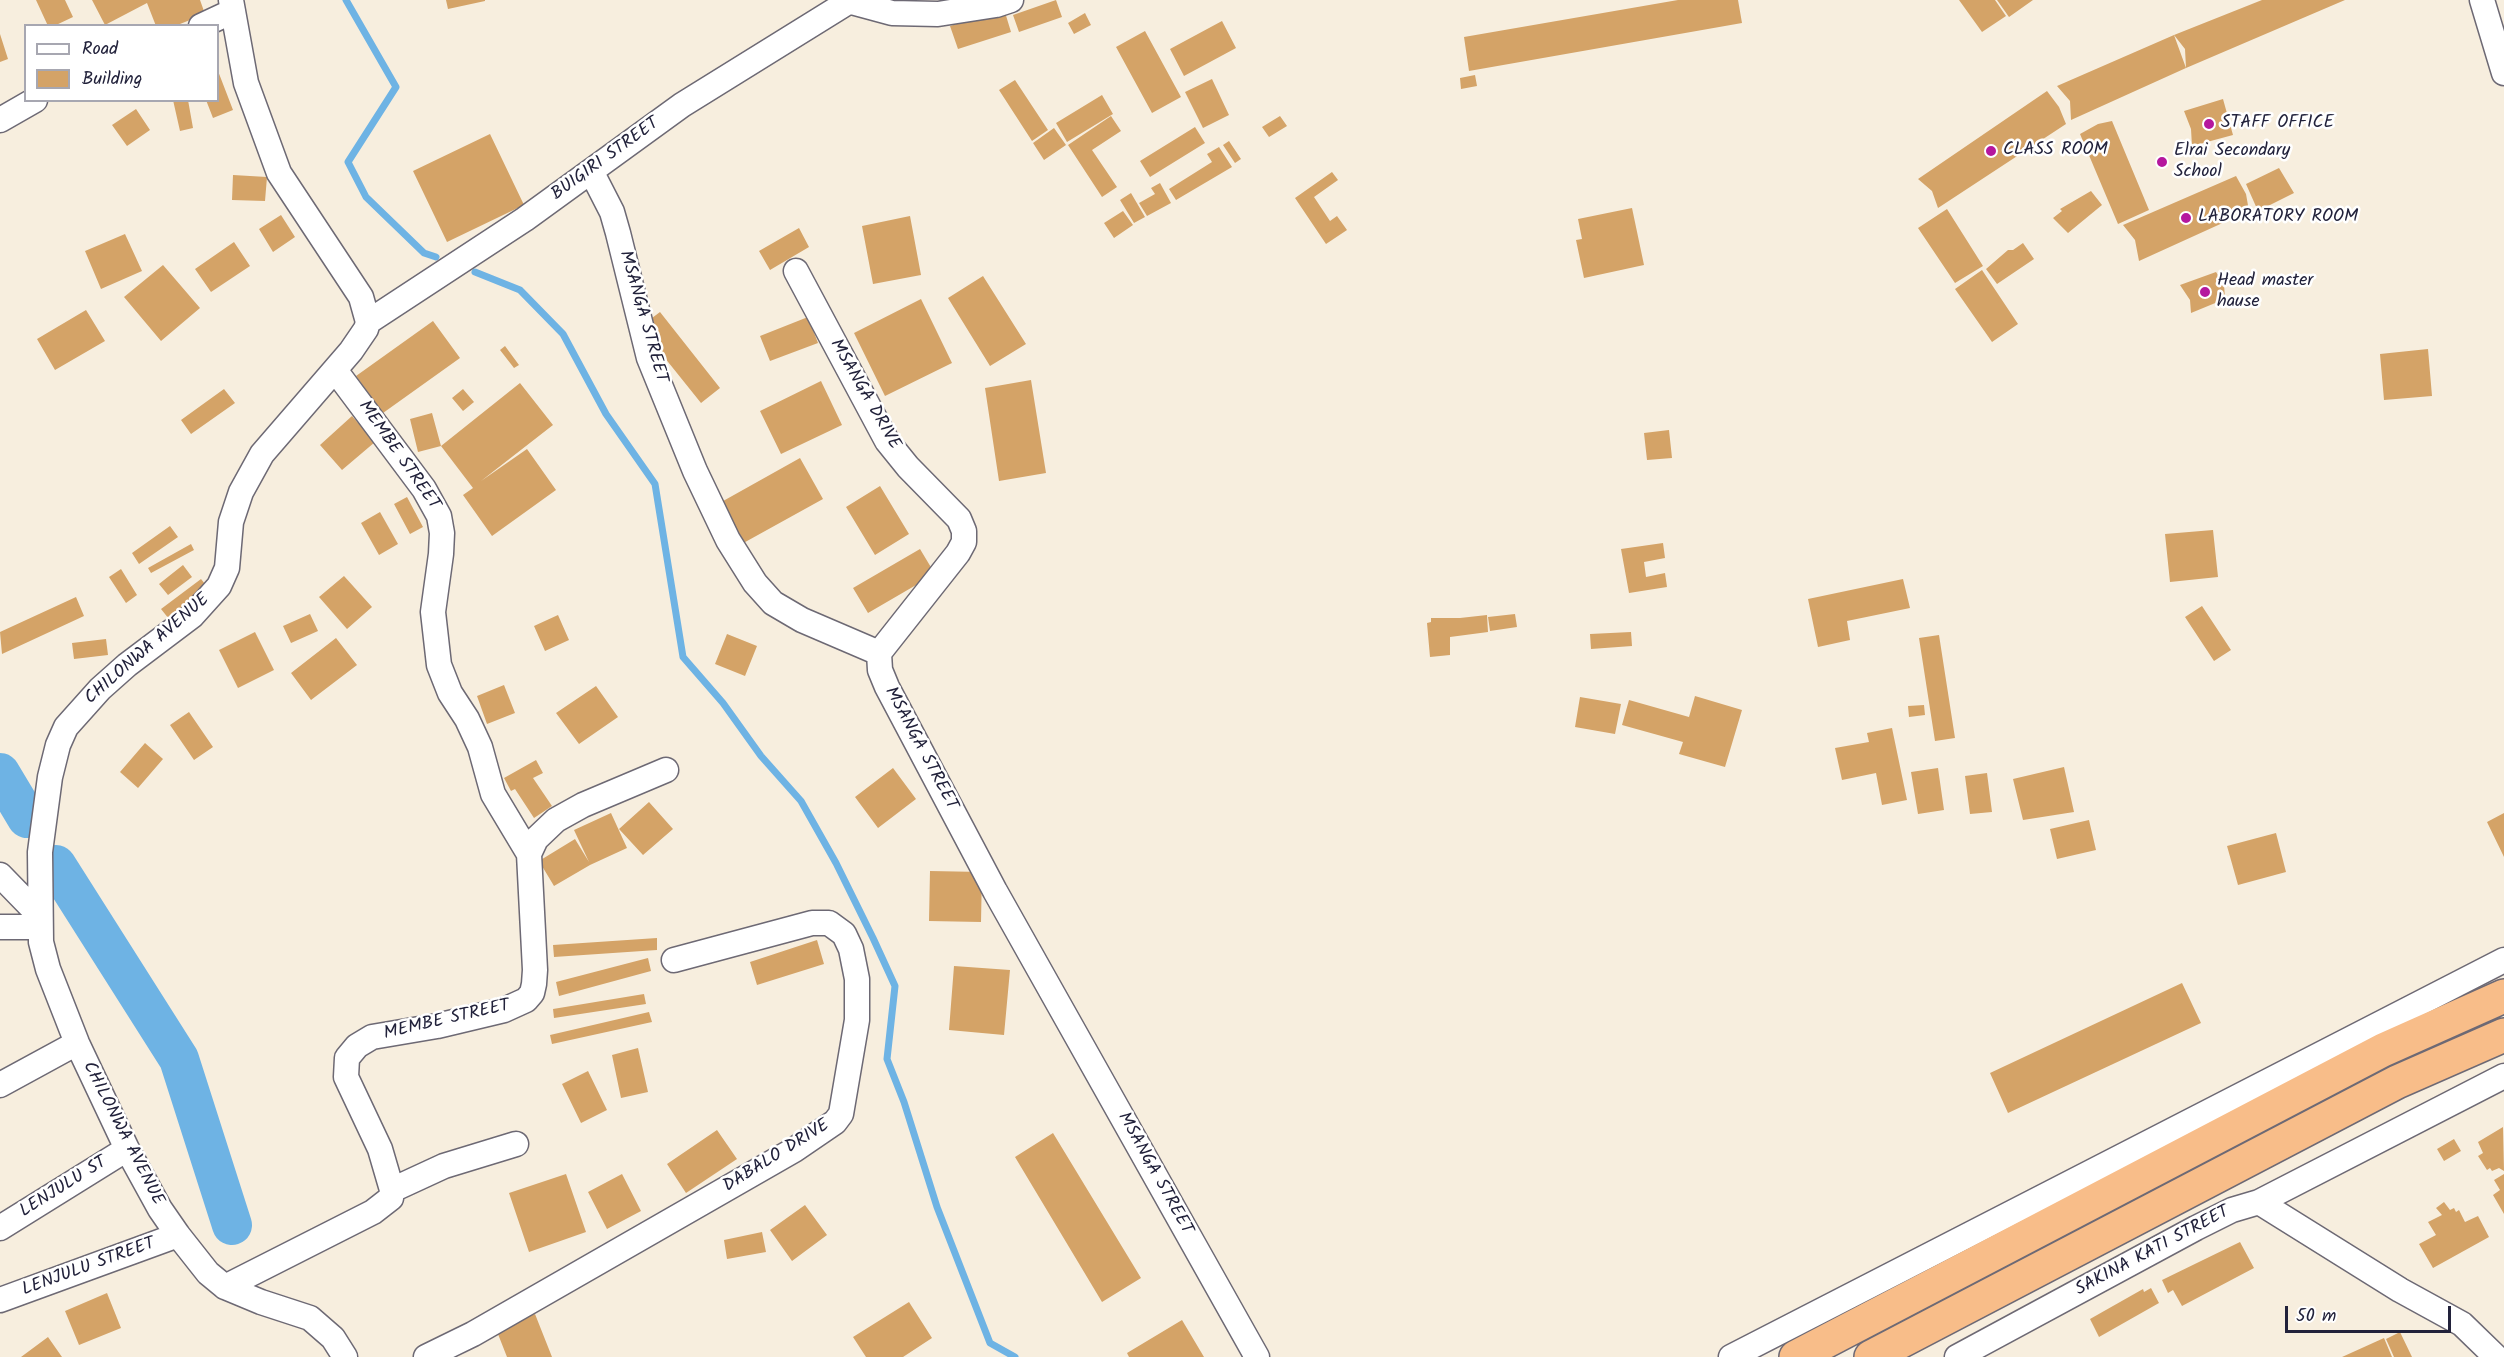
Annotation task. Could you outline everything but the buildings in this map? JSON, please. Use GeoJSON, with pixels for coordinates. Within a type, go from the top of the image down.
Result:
{"type":"FeatureCollection","features":[{"type":"Feature","properties":{"kind":"highway"},"geometry":{"type":"LineString","coordinates":[[1796,1357],[2383,1050],[2504,996]]}},
{"type":"Feature","properties":{"kind":"highway"},"geometry":{"type":"LineString","coordinates":[[1871,1357],[2397,1082],[2504,1035]]}},
{"type":"Feature","properties":{"kind":"street"},"geometry":{"type":"LineString","coordinates":[[857,2],[892,13],[938,14],[996,5],[1011,0]]}},
{"type":"Feature","properties":{"kind":"street"},"geometry":{"type":"LineString","coordinates":[[2482,0],[2504,73]]}},
{"type":"Feature","properties":{"kind":"street","name":"BUIGIRI STREET"},"geometry":{"type":"LineString","coordinates":[[368,322],[525,219],[682,105],[857,2]]}},
{"type":"Feature","properties":{"kind":"street"},"geometry":{"type":"LineString","coordinates":[[204,24],[232,6],[246,83],[279,173],[361,297],[368,322]]}},
{"type":"Feature","properties":{"kind":"street"},"geometry":{"type":"LineString","coordinates":[[0,120],[32,102]]}},
{"type":"Feature","properties":{"kind":"street","name":"MSANGA STREET"},"geometry":{"type":"LineString","coordinates":[[591,171],[612,212],[649,358],[695,471],[728,540],[755,583],[773,603],[802,620],[879,653],[880,670],[887,687],[995,891],[1257,1357]]}},
{"type":"Feature","properties":{"kind":"street","name":"MSANGA DRIVE"},"geometry":{"type":"LineString","coordinates":[[796,271],[887,441],[959,519],[964,531],[964,542],[958,553],[879,653]]}},
{"type":"Feature","properties":{"kind":"street","name":"CHILONWA AVENUE"},"geometry":{"type":"LineString","coordinates":[[345,1357],[333,1338],[310,1318],[225,1287],[208,1273],[160,1209],[127,1149],[77,1043],[48,969],[40,922],[40,852],[50,777],[58,745],[66,727],[100,689],[127,665],[192,616],[219,586],[227,568],[231,522],[241,492],[262,454],[356,344],[368,322]]}},
{"type":"Feature","properties":{"kind":"street","name":"MEMBE STREET"},"geometry":{"type":"LineString","coordinates":[[335,370],[436,508],[442,526],[433,612],[439,665],[450,693],[476,736],[493,794],[529,854],[535,970],[532,993],[518,1005],[504,1010],[372,1038],[357,1046],[346,1058],[346,1077],[349,1088],[374,1134],[392,1190]]}},
{"type":"Feature","properties":{"kind":"street"},"geometry":{"type":"LineString","coordinates":[[529,854],[536,838],[556,820],[584,805],[666,770]]}},
{"type":"Feature","properties":{"kind":"street"},"geometry":{"type":"LineString","coordinates":[[0,875],[40,922]]}},
{"type":"Feature","properties":{"kind":"street"},"geometry":{"type":"LineString","coordinates":[[0,927],[40,922]]}},
{"type":"Feature","properties":{"kind":"street","name":"DABALO DRIVE"},"geometry":{"type":"LineString","coordinates":[[426,1357],[473,1334],[794,1150],[835,1122],[840,1114],[857,1020],[857,979],[851,949],[844,934],[829,923],[812,923],[674,960]]}},
{"type":"Feature","properties":{"kind":"street"},"geometry":{"type":"LineString","coordinates":[[1731,1357],[2504,960]]}},
{"type":"Feature","properties":{"kind":"street"},"geometry":{"type":"LineString","coordinates":[[0,1085],[77,1043]]}},
{"type":"Feature","properties":{"kind":"street","name":"SAKINA KATI STREET"},"geometry":{"type":"LineString","coordinates":[[1957,1357],[2196,1228],[2232,1210],[2259,1202],[2504,1076]]}},
{"type":"Feature","properties":{"kind":"street"},"geometry":{"type":"LineString","coordinates":[[225,1287],[373,1212],[389,1201],[392,1190],[444,1166],[516,1144]]}},
{"type":"Feature","properties":{"kind":"street","name":"LENJULU ST"},"geometry":{"type":"LineString","coordinates":[[0,1228],[127,1149]]}},
{"type":"Feature","properties":{"kind":"street"},"geometry":{"type":"LineString","coordinates":[[2259,1202],[2381,1278],[2462,1324],[2496,1357]]}},
{"type":"Feature","properties":{"kind":"street","name":"LENJULU STREET"},"geometry":{"type":"LineString","coordinates":[[0,1300],[178,1235]]}},
{"type":"Feature","properties":{"kind":"waterway"},"geometry":{"type":"LineString","coordinates":[[346,0],[396,87],[348,162],[366,197],[424,253],[436,257]]}},
{"type":"Feature","properties":{"kind":"waterway"},"geometry":{"type":"LineString","coordinates":[[475,272],[520,290],[563,334],[606,414],[655,484],[683,657],[723,703],[761,756],[801,801],[836,863],[873,938],[895,986],[887,1059],[904,1102],[937,1207],[990,1343],[1015,1357]]}},
{"type":"Feature","properties":{"kind":"waterway"},"geometry":{"type":"LineString","coordinates":[[0,773],[27,818]]}},
{"type":"Feature","properties":{"kind":"waterway"},"geometry":{"type":"LineString","coordinates":[[56,865],[179,1059],[232,1225]]}},
{"type":"Feature","properties":{"kind":"place","name":"STAFF OFFICE"},"geometry":{"type":"Point","coordinates":[2209,124]}},
{"type":"Feature","properties":{"kind":"place","name":"CLASS ROOM"},"geometry":{"type":"Point","coordinates":[1991,151]}},
{"type":"Feature","properties":{"kind":"place","name":"Elrai Secondary School"},"geometry":{"type":"Point","coordinates":[2162,162]}},
{"type":"Feature","properties":{"kind":"place","name":"LABORATORY ROOM"},"geometry":{"type":"Point","coordinates":[2186,218]}},
{"type":"Feature","properties":{"kind":"place","name":"Head master hause"},"geometry":{"type":"Point","coordinates":[2205,292]}}]}
